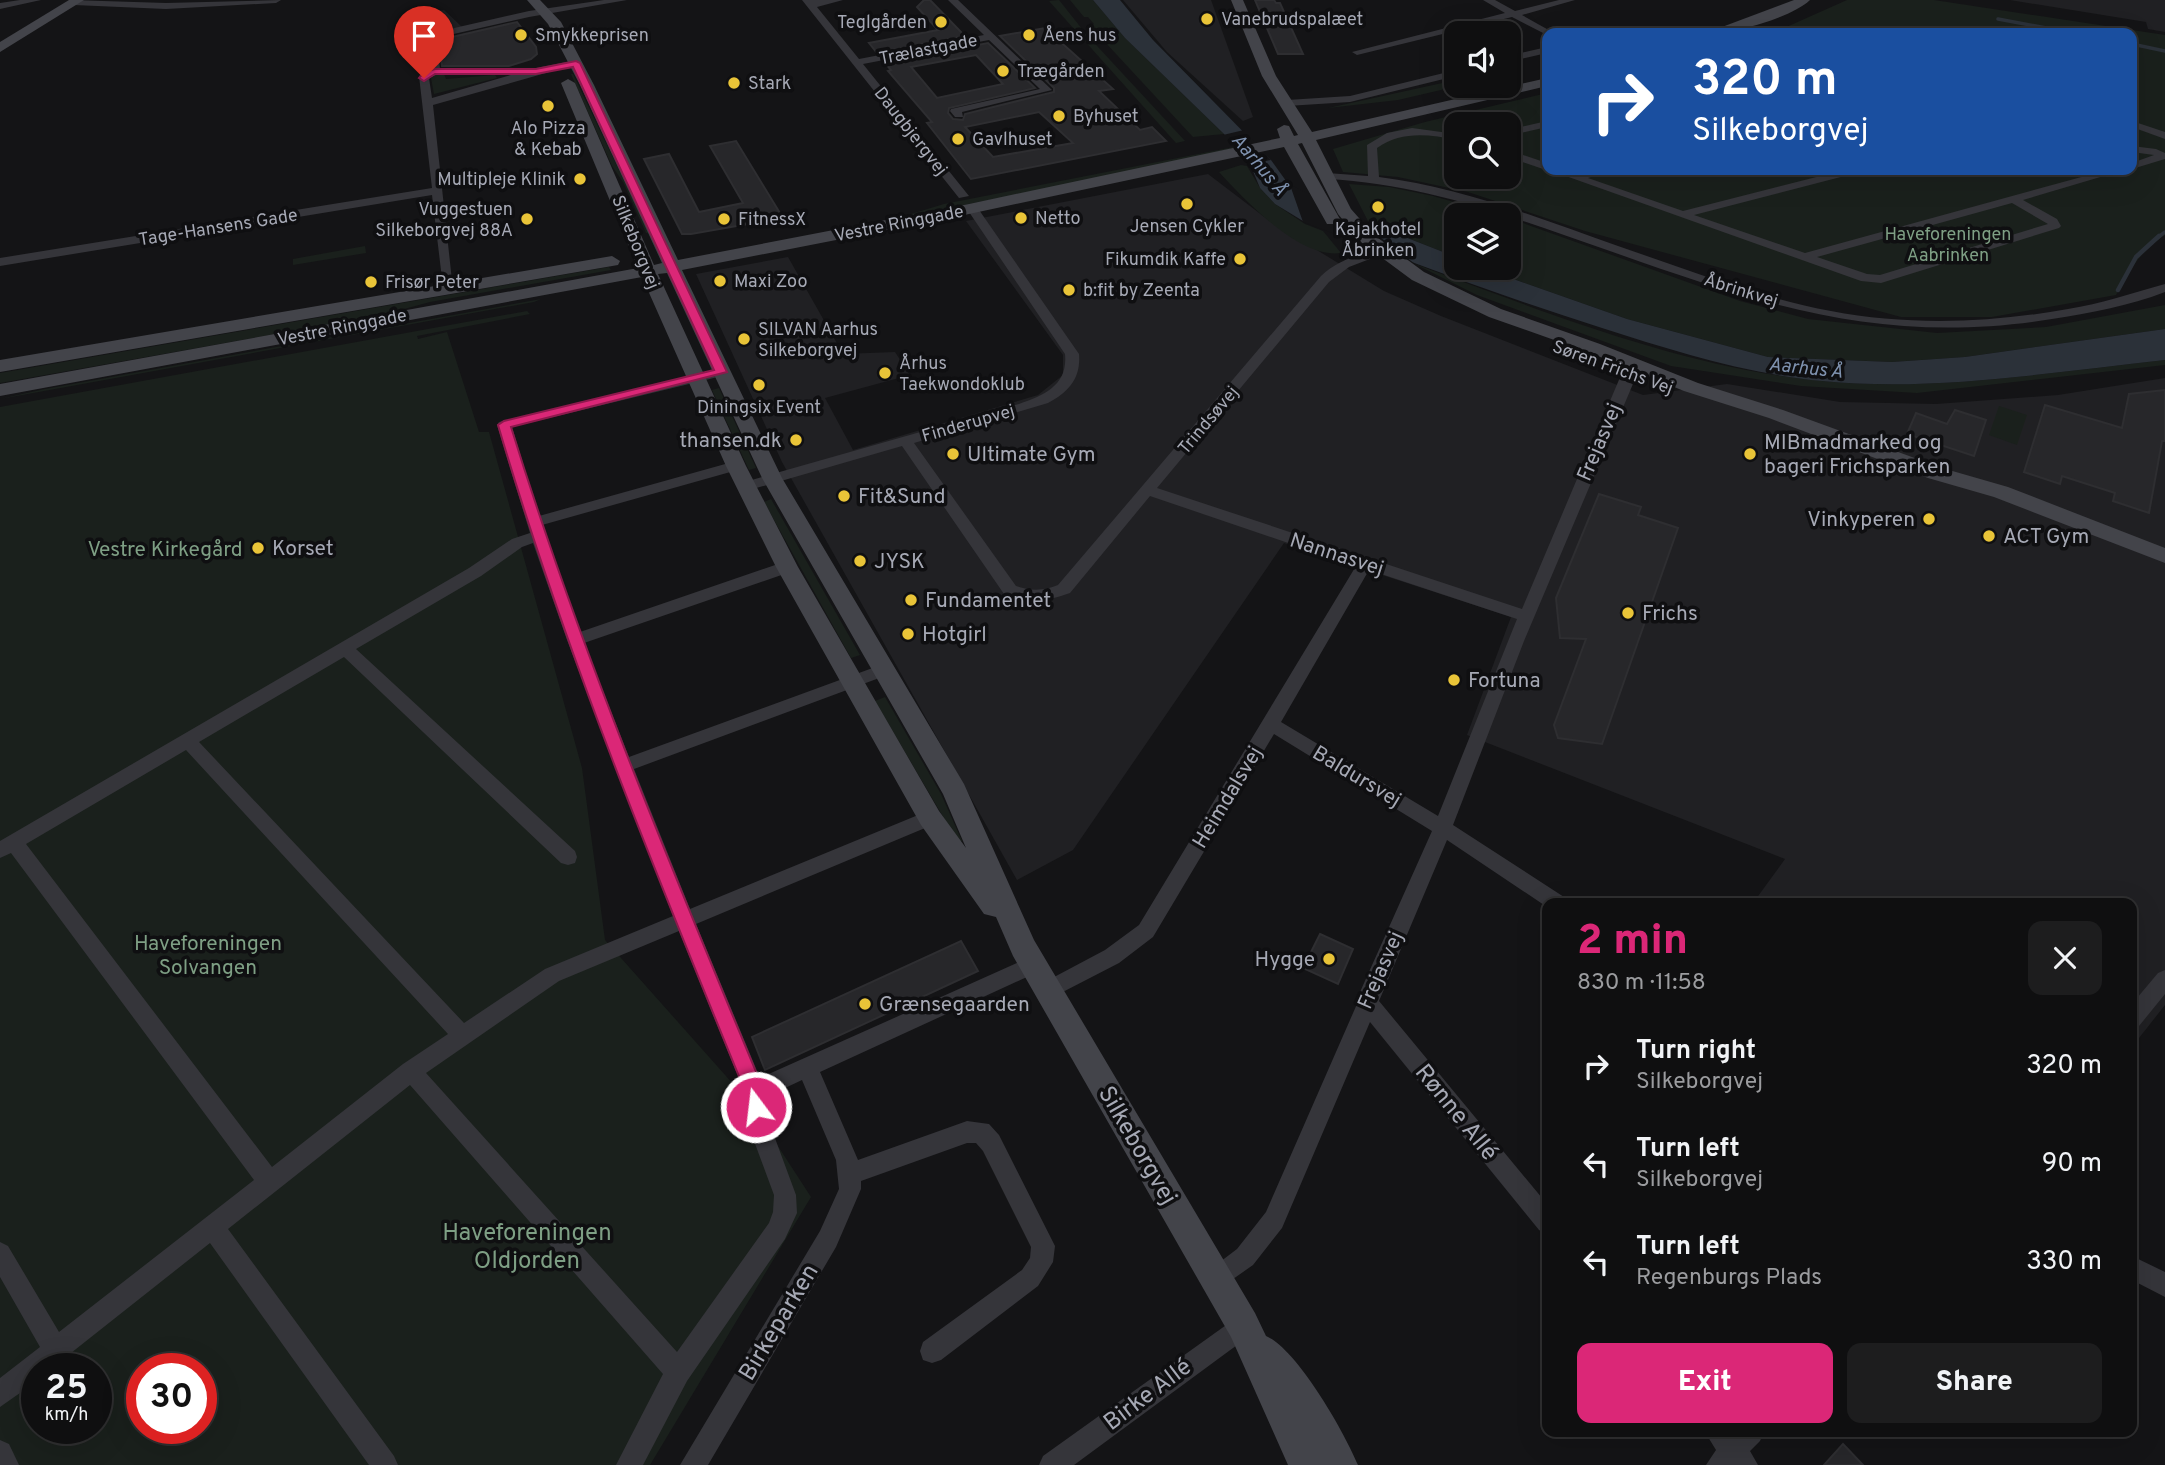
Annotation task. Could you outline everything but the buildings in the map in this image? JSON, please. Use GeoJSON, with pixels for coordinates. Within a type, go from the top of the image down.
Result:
{"type":"FeatureCollection","features":[{"type":"Feature","properties":{"kind":"street"},"geometry":{"type":"LineString","coordinates":[[0,6],[36,0]]}},
{"type":"Feature","properties":{"kind":"street"},"geometry":{"type":"LineString","coordinates":[[0,48],[76,1],[166,6],[276,0]]}},
{"type":"Feature","properties":{"kind":"street","name":"Silkeborgvej"},"geometry":{"type":"LineString","coordinates":[[513,0],[547,12],[644,264],[741,476],[787,567],[930,818],[1035,967],[1243,1325],[1307,1465]]}},
{"type":"Feature","properties":{"kind":"street"},"geometry":{"type":"LineString","coordinates":[[547,12],[622,0]]}},
{"type":"Feature","properties":{"kind":"street"},"geometry":{"type":"LineString","coordinates":[[809,2],[838,0]]}},
{"type":"Feature","properties":{"kind":"street"},"geometry":{"type":"LineString","coordinates":[[953,0],[990,37]]}},
{"type":"Feature","properties":{"kind":"street","name":"Søren Frichs Vej"},"geometry":{"type":"LineString","coordinates":[[1227,0],[1287,137],[1320,200],[1346,238],[1459,297],[1631,370],[1776,414],[1865,449],[2001,492],[2156,553]]}},
{"type":"Feature","properties":{"kind":"street","name":"Søren Frichs Vej"},"geometry":{"type":"LineString","coordinates":[[1237,0],[1269,76],[1305,133],[1345,211],[1374,254]]}},
{"type":"Feature","properties":{"kind":"street"},"geometry":{"type":"LineString","coordinates":[[1488,0],[1542,29]]}},
{"type":"Feature","properties":{"kind":"street"},"geometry":{"type":"LineString","coordinates":[[1524,0],[1550,5]]}},
{"type":"Feature","properties":{"kind":"street"},"geometry":{"type":"LineString","coordinates":[[1357,52],[1570,0]]}},
{"type":"Feature","properties":{"kind":"street","name":"Daugbjergvej"},"geometry":{"type":"LineString","coordinates":[[809,2],[967,203]]}},
{"type":"Feature","properties":{"kind":"street"},"geometry":{"type":"LineString","coordinates":[[1729,28],[1810,2]]}},
{"type":"Feature","properties":{"kind":"street"},"geometry":{"type":"LineString","coordinates":[[1758,28],[1784,20],[1810,2]]}},
{"type":"Feature","properties":{"kind":"street"},"geometry":{"type":"LineString","coordinates":[[435,72],[430,36],[531,7]]}},
{"type":"Feature","properties":{"kind":"street","name":"Silkeborgvej"},"geometry":{"type":"LineString","coordinates":[[531,7],[540,29],[568,65],[669,259],[772,478],[956,791],[1035,967]]}},
{"type":"Feature","properties":{"kind":"street","name":"Trælastgade"},"geometry":{"type":"LineString","coordinates":[[857,62],[990,37],[1047,90],[956,111],[959,115]]}},
{"type":"Feature","properties":{"kind":"street"},"geometry":{"type":"LineString","coordinates":[[1521,57],[1542,51]]}},
{"type":"Feature","properties":{"kind":"street"},"geometry":{"type":"LineString","coordinates":[[427,103],[536,71],[568,65]]}},
{"type":"Feature","properties":{"kind":"street"},"geometry":{"type":"LineString","coordinates":[[449,287],[424,76],[435,72],[536,71]]}},
{"type":"Feature","properties":{"kind":"street"},"geometry":{"type":"LineString","coordinates":[[1521,80],[1542,74]]}},
{"type":"Feature","properties":{"kind":"street"},"geometry":{"type":"LineString","coordinates":[[1287,103],[1350,99],[1444,76]]}},
{"type":"Feature","properties":{"kind":"street","name":"Vestre Ringgade"},"geometry":{"type":"LineString","coordinates":[[0,390],[967,203],[1542,83]]}},
{"type":"Feature","properties":{"kind":"street","name":"Vestre Ringgade"},"geometry":{"type":"LineString","coordinates":[[1305,133],[1446,98]]}},
{"type":"Feature","properties":{"kind":"street"},"geometry":{"type":"LineString","coordinates":[[1521,130],[1542,125]]}},
{"type":"Feature","properties":{"kind":"street"},"geometry":{"type":"LineString","coordinates":[[2137,126],[2165,135]]}},
{"type":"Feature","properties":{"kind":"street"},"geometry":{"type":"LineString","coordinates":[[1374,178],[1371,147],[1383,137],[1409,132],[1444,134]]}},
{"type":"Feature","properties":{"kind":"street"},"geometry":{"type":"LineString","coordinates":[[2137,150],[2156,152],[2162,156],[2137,164]]}},
{"type":"Feature","properties":{"kind":"street"},"geometry":{"type":"LineString","coordinates":[[1521,158],[1542,165]]}},
{"type":"Feature","properties":{"kind":"street"},"geometry":{"type":"LineString","coordinates":[[1570,175],[1865,278],[1881,279],[2055,226],[2053,220],[2013,199]]}},
{"type":"Feature","properties":{"kind":"street"},"geometry":{"type":"LineString","coordinates":[[1576,177],[1585,175]]}},
{"type":"Feature","properties":{"kind":"street"},"geometry":{"type":"LineString","coordinates":[[1682,214],[1836,175]]}},
{"type":"Feature","properties":{"kind":"street"},"geometry":{"type":"LineString","coordinates":[[1805,257],[2100,175]]}},
{"type":"Feature","properties":{"kind":"street","name":"Åbrinkvej"},"geometry":{"type":"LineString","coordinates":[[1327,176],[1374,178],[1462,197],[1750,293],[1801,308],[1857,317],[1921,325],[1985,325],[2109,305],[2165,288]]}},
{"type":"Feature","properties":{"kind":"street","name":"Tage-Hansens Gade"},"geometry":{"type":"LineString","coordinates":[[0,262],[436,191]]}},
{"type":"Feature","properties":{"kind":"street","name":"Finderupvej"},"geometry":{"type":"LineString","coordinates":[[741,476],[772,478],[1041,402],[1055,394],[1072,375],[1072,354],[967,203]]}},
{"type":"Feature","properties":{"kind":"street","name":"Trindsøvej"},"geometry":{"type":"LineString","coordinates":[[905,440],[1010,590],[1026,596],[1040,597],[1064,589],[1077,577],[1325,279],[1335,269],[1374,254]]}},
{"type":"Feature","properties":{"kind":"street","name":"Vestre Ringgade"},"geometry":{"type":"LineString","coordinates":[[0,366],[449,287],[644,264]]}},
{"type":"Feature","properties":{"kind":"street","name":"Frejasvej"},"geometry":{"type":"LineString","coordinates":[[1216,1279],[1245,1257],[1274,1220],[1366,1001],[1443,828],[1525,616],[1631,370]]}},
{"type":"Feature","properties":{"kind":"street"},"geometry":{"type":"LineString","coordinates":[[629,1465],[678,1372],[777,1231],[785,1213],[785,1195],[758,1122],[755,1091],[684,920],[575,640],[536,529],[504,425],[721,372]]}},
{"type":"Feature","properties":{"kind":"street"},"geometry":{"type":"LineString","coordinates":[[270,1183],[7,846],[475,572],[536,529],[741,476]]}},
{"type":"Feature","properties":{"kind":"street","name":"Nannasvej"},"geometry":{"type":"LineString","coordinates":[[1149,491],[1525,616]]}},
{"type":"Feature","properties":{"kind":"street","name":"Heimdalsvej"},"geometry":{"type":"LineString","coordinates":[[1035,967],[1107,960],[1146,931],[1365,564]]}},
{"type":"Feature","properties":{"kind":"street"},"geometry":{"type":"LineString","coordinates":[[575,640],[787,567]]}},
{"type":"Feature","properties":{"kind":"street"},"geometry":{"type":"LineString","coordinates":[[345,648],[568,857]]}},
{"type":"Feature","properties":{"kind":"street"},"geometry":{"type":"LineString","coordinates":[[624,766],[884,670]]}},
{"type":"Feature","properties":{"kind":"street","name":"Baldursvej"},"geometry":{"type":"LineString","coordinates":[[1271,724],[1443,828],[1549,898]]}},
{"type":"Feature","properties":{"kind":"street"},"geometry":{"type":"LineString","coordinates":[[188,741],[462,1035]]}},
{"type":"Feature","properties":{"kind":"street"},"geometry":{"type":"LineString","coordinates":[[0,1394],[411,1071],[552,975],[930,818]]}},
{"type":"Feature","properties":{"kind":"street"},"geometry":{"type":"LineString","coordinates":[[755,1091],[1035,967]]}},
{"type":"Feature","properties":{"kind":"street"},"geometry":{"type":"LineString","coordinates":[[2137,1013],[2165,979]]}},
{"type":"Feature","properties":{"kind":"street","name":"Rønne Allé"},"geometry":{"type":"LineString","coordinates":[[1366,1001],[1542,1216]]}},
{"type":"Feature","properties":{"kind":"street"},"geometry":{"type":"LineString","coordinates":[[807,1067],[847,1160],[850,1174],[967,1132],[981,1132],[991,1143],[1042,1246],[1041,1262],[1030,1278],[932,1351]]}},
{"type":"Feature","properties":{"kind":"street"},"geometry":{"type":"LineString","coordinates":[[411,1071],[678,1372]]}},
{"type":"Feature","properties":{"kind":"street","name":"Birkeparken"},"geometry":{"type":"LineString","coordinates":[[693,1465],[828,1239],[846,1201],[850,1174]]}},
{"type":"Feature","properties":{"kind":"street"},"geometry":{"type":"LineString","coordinates":[[213,1228],[385,1465]]}},
{"type":"Feature","properties":{"kind":"street"},"geometry":{"type":"LineString","coordinates":[[0,1254],[56,1350]]}},
{"type":"Feature","properties":{"kind":"street"},"geometry":{"type":"LineString","coordinates":[[2137,1271],[2165,1285]]}},
{"type":"Feature","properties":{"kind":"street","name":"Silkeborgvej"},"geometry":{"type":"LineString","coordinates":[[1243,1325],[1303,1401],[1340,1465]]}},
{"type":"Feature","properties":{"kind":"street","name":"Birke Allé"},"geometry":{"type":"LineString","coordinates":[[1052,1465],[1243,1325]]}},
{"type":"Feature","properties":{"kind":"street"},"geometry":{"type":"LineString","coordinates":[[1729,1453],[1746,1437]]}},
{"type":"Feature","properties":{"kind":"street"},"geometry":{"type":"LineString","coordinates":[[0,1453],[6,1465]]}},
{"type":"Feature","properties":{"kind":"shaded area"},"geometry":{"type":"Polygon","coordinates":[[[1123,0],[1211,0],[1253,117],[1243,121],[1167,52],[1123,0]]]}},
{"type":"Feature","properties":{"kind":"shaded area"},"geometry":{"type":"Polygon","coordinates":[[[2010,0],[2165,0],[2165,32],[2148,29],[2146,22],[2010,0]]]}},
{"type":"Feature","properties":{"kind":"shaded area"},"geometry":{"type":"Polygon","coordinates":[[[444,10],[462,27],[402,40],[401,16],[444,10]]]}},
{"type":"Feature","properties":{"kind":"shaded area"},"geometry":{"type":"Polygon","coordinates":[[[1208,174],[1271,222],[1384,291],[1643,395],[1727,384],[1840,402],[1936,404],[2058,395],[2165,378],[2165,1005],[2137,1041],[2137,898],[1757,898],[1785,859],[1467,735],[1511,617],[1284,543],[1073,850],[1017,880],[782,462],[696,274],[788,257],[843,354],[895,352],[910,375],[825,398],[853,450],[1038,395],[1063,375],[1063,355],[966,221],[1208,174]]]}},
{"type":"Feature","properties":{"kind":"green space"},"geometry":{"type":"Polygon","coordinates":[[[1059,0],[1086,34],[1185,141],[1176,143],[1049,1],[1059,0]]]}},
{"type":"Feature","properties":{"kind":"green space"},"geometry":{"type":"Polygon","coordinates":[[[1070,0],[1093,0],[1125,38],[1224,134],[1193,137],[1092,28],[1094,24],[1088,17],[1084,17],[1070,0]]]}},
{"type":"Feature","properties":{"kind":"green space"},"geometry":{"type":"Polygon","coordinates":[[[1847,0],[1934,0],[2119,28],[1784,28],[1847,0]]]}},
{"type":"Feature","properties":{"kind":"green space"},"geometry":{"type":"Polygon","coordinates":[[[2137,31],[2165,35],[2165,133],[2137,124],[2137,31]]]}},
{"type":"Feature","properties":{"kind":"green space"},"geometry":{"type":"Polygon","coordinates":[[[436,74],[444,74],[446,79],[495,75],[497,78],[434,94],[431,78],[436,74]]]}},
{"type":"Feature","properties":{"kind":"green space"},"geometry":{"type":"Polygon","coordinates":[[[571,74],[649,233],[646,233],[623,182],[612,166],[571,74]]]}},
{"type":"Feature","properties":{"kind":"green space"},"geometry":{"type":"Polygon","coordinates":[[[1444,83],[1444,89],[1398,100],[1328,108],[1444,83]]]}},
{"type":"Feature","properties":{"kind":"green space","name":"Haveforeningen Aabrinken"},"geometry":{"type":"Polygon","coordinates":[[[1542,94],[1542,175],[2137,175],[2137,127],[2165,137],[2165,235],[2149,247],[2136,262],[2116,295],[1992,317],[1901,317],[1585,231],[1521,210],[1521,203],[1501,203],[1454,189],[1521,189],[1521,112],[1467,112],[1542,94]]]}},
{"type":"Feature","properties":{"kind":"green space","name":"Haveforeningen Aabrinken"},"geometry":{"type":"Polygon","coordinates":[[[1444,117],[1444,187],[1398,177],[1343,172],[1333,149],[1444,117]]]}},
{"type":"Feature","properties":{"kind":"green space"},"geometry":{"type":"Polygon","coordinates":[[[1247,145],[1119,175],[901,217],[944,204],[1247,145]]]}},
{"type":"Feature","properties":{"kind":"green space"},"geometry":{"type":"Polygon","coordinates":[[[1241,165],[1247,166],[1260,188],[1275,204],[1305,224],[1323,231],[1341,253],[1308,247],[1258,212],[1219,172],[1241,165]]]}},
{"type":"Feature","properties":{"kind":"green space"},"geometry":{"type":"Polygon","coordinates":[[[1349,184],[1389,187],[1457,203],[1444,203],[1444,252],[1369,223],[1349,184]]]}},
{"type":"Feature","properties":{"kind":"green space"},"geometry":{"type":"Polygon","coordinates":[[[1521,222],[1740,301],[1808,319],[1937,333],[2046,327],[2165,305],[2165,329],[1965,357],[1892,362],[1768,357],[1627,319],[1516,280],[1521,280],[1521,222]]]}},
{"type":"Feature","properties":{"kind":"green space"},"geometry":{"type":"Polygon","coordinates":[[[365,246],[366,253],[293,265],[293,259],[365,246]]]}},
{"type":"Feature","properties":{"kind":"green space"},"geometry":{"type":"Polygon","coordinates":[[[1415,264],[1444,275],[1444,278],[1415,264]]]}},
{"type":"Feature","properties":{"kind":"green space"},"geometry":{"type":"Polygon","coordinates":[[[609,267],[611,270],[430,302],[382,315],[0,383],[0,373],[609,267]]]}},
{"type":"Feature","properties":{"kind":"green space"},"geometry":{"type":"Polygon","coordinates":[[[1447,280],[1458,280],[1564,319],[1666,351],[1770,374],[1822,381],[1865,384],[1951,382],[2165,360],[2165,365],[1917,393],[1801,386],[1671,366],[1477,295],[1447,280]]]}},
{"type":"Feature","properties":{"kind":"green space"},"geometry":{"type":"Polygon","coordinates":[[[541,299],[534,302],[0,399],[45,389],[541,299]]]}},
{"type":"Feature","properties":{"kind":"green space"},"geometry":{"type":"Polygon","coordinates":[[[527,311],[530,314],[417,336],[418,339],[447,332],[479,432],[489,432],[582,768],[605,940],[750,1103],[811,1197],[650,1465],[0,1465],[0,407],[527,311]]]}},
{"type":"Feature","properties":{"kind":"green space"},"geometry":{"type":"Polygon","coordinates":[[[719,388],[756,468],[749,470],[712,390],[719,388]]]}},
{"type":"Feature","properties":{"kind":"green space"},"geometry":{"type":"Polygon","coordinates":[[[1999,406],[2027,415],[2017,445],[1989,435],[1999,406]]]}},
{"type":"Feature","properties":{"kind":"green space"},"geometry":{"type":"Polygon","coordinates":[[[771,499],[860,655],[851,658],[764,502],[771,499]]]}},
{"type":"Feature","properties":{"kind":"green space"},"geometry":{"type":"Polygon","coordinates":[[[885,697],[941,794],[962,841],[958,842],[875,701],[885,697]]]}},
{"type":"Feature","properties":{"kind":"water","name":"Aarhus Å"},"geometry":{"type":"Polygon","coordinates":[[[1093,0],[1120,0],[1153,40],[1271,160],[1289,185],[1369,223],[1444,252],[1444,274],[1303,221],[1275,204],[1260,188],[1250,164],[1224,134],[1125,38],[1093,0]]]}},
{"type":"Feature","properties":{"kind":"water","name":"Aarhus Å"},"geometry":{"type":"Polygon","coordinates":[[[1461,280],[1516,280],[1627,319],[1768,357],[1892,362],[1965,357],[2165,329],[2165,360],[1951,382],[1865,384],[1822,381],[1766,373],[1710,360],[1564,316],[1461,280]]]}},
{"type":"Feature","properties":{"kind":"pier"},"geometry":{"type":"Polygon","coordinates":[[[1244,130],[1271,160],[1249,164],[1223,135],[1244,130]]]}},
{"type":"Feature","properties":{"kind":"pier"},"geometry":{"type":"Polygon","coordinates":[[[1290,185],[1369,222],[1367,224],[1380,237],[1415,264],[1303,222],[1290,185]]]}},
{"type":"Feature","properties":{"kind":"waterway"},"geometry":{"type":"LineString","coordinates":[[1998,19],[2046,28]]}},
{"type":"Feature","properties":{"kind":"waterway"},"geometry":{"type":"LineString","coordinates":[[2137,45],[2165,51]]}},
{"type":"Feature","properties":{"kind":"waterway"},"geometry":{"type":"LineString","coordinates":[[2157,238],[2165,232]]}},
{"type":"Feature","properties":{"kind":"waterway"},"geometry":{"type":"LineString","coordinates":[[2118,290],[2136,257],[2159,236]]}},
{"type":"Feature","properties":{"kind":"place","name":"Vanebrudspalæet"},"geometry":{"type":"Point","coordinates":[1207,19]}},
{"type":"Feature","properties":{"kind":"place","name":"Teglgården"},"geometry":{"type":"Point","coordinates":[941,22]}},
{"type":"Feature","properties":{"kind":"place","name":"Smykkeprisen"},"geometry":{"type":"Point","coordinates":[521,35]}},
{"type":"Feature","properties":{"kind":"place","name":"Åens hus"},"geometry":{"type":"Point","coordinates":[1029,35]}},
{"type":"Feature","properties":{"kind":"place","name":"Trægården"},"geometry":{"type":"Point","coordinates":[1003,71]}},
{"type":"Feature","properties":{"kind":"place","name":"Stark"},"geometry":{"type":"Point","coordinates":[734,83]}},
{"type":"Feature","properties":{"kind":"place","name":"Alo Pizza & Kebab"},"geometry":{"type":"Point","coordinates":[548,106]}},
{"type":"Feature","properties":{"kind":"place","name":"Byhuset"},"geometry":{"type":"Point","coordinates":[1059,116]}},
{"type":"Feature","properties":{"kind":"place","name":"Gavlhuset"},"geometry":{"type":"Point","coordinates":[958,139]}},
{"type":"Feature","properties":{"kind":"place","name":"Multipleje Klinik"},"geometry":{"type":"Point","coordinates":[580,179]}},
{"type":"Feature","properties":{"kind":"place","name":"Jensen Cykler"},"geometry":{"type":"Point","coordinates":[1187,204]}},
{"type":"Feature","properties":{"kind":"place","name":"Kajakhotel Åbrinken"},"geometry":{"type":"Point","coordinates":[1378,207]}},
{"type":"Feature","properties":{"kind":"place","name":"Netto"},"geometry":{"type":"Point","coordinates":[1021,218]}},
{"type":"Feature","properties":{"kind":"place","name":"Vuggestuen Silkeborgvej 88A"},"geometry":{"type":"Point","coordinates":[527,219]}},
{"type":"Feature","properties":{"kind":"place","name":"FitnessX"},"geometry":{"type":"Point","coordinates":[724,219]}},
{"type":"Feature","properties":{"kind":"place","name":"Fikumdik Kaffe"},"geometry":{"type":"Point","coordinates":[1240,259]}},
{"type":"Feature","properties":{"kind":"place","name":"Maxi Zoo"},"geometry":{"type":"Point","coordinates":[720,281]}},
{"type":"Feature","properties":{"kind":"place","name":"Frisør Peter"},"geometry":{"type":"Point","coordinates":[371,282]}},
{"type":"Feature","properties":{"kind":"place","name":"b:fit by Zeenta"},"geometry":{"type":"Point","coordinates":[1069,290]}},
{"type":"Feature","properties":{"kind":"place","name":"SILVAN Aarhus Silkeborgvej"},"geometry":{"type":"Point","coordinates":[744,339]}},
{"type":"Feature","properties":{"kind":"place","name":"Århus Taekwondoklub"},"geometry":{"type":"Point","coordinates":[885,373]}},
{"type":"Feature","properties":{"kind":"place","name":"Diningsix Event"},"geometry":{"type":"Point","coordinates":[759,385]}},
{"type":"Feature","properties":{"kind":"place","name":"thansen.dk"},"geometry":{"type":"Point","coordinates":[796,440]}},
{"type":"Feature","properties":{"kind":"place","name":"Ultimate Gym"},"geometry":{"type":"Point","coordinates":[953,454]}},
{"type":"Feature","properties":{"kind":"place","name":"MIBmadmarked og bageri Frichsparken"},"geometry":{"type":"Point","coordinates":[1750,454]}},
{"type":"Feature","properties":{"kind":"place","name":"Fit&Sund"},"geometry":{"type":"Point","coordinates":[844,496]}},
{"type":"Feature","properties":{"kind":"place","name":"Vinkyperen"},"geometry":{"type":"Point","coordinates":[1929,519]}},
{"type":"Feature","properties":{"kind":"place","name":"ACT Gym"},"geometry":{"type":"Point","coordinates":[1989,536]}},
{"type":"Feature","properties":{"kind":"place","name":"Korset"},"geometry":{"type":"Point","coordinates":[258,548]}},
{"type":"Feature","properties":{"kind":"place","name":"JYSK"},"geometry":{"type":"Point","coordinates":[860,561]}},
{"type":"Feature","properties":{"kind":"place","name":"Fundamentet"},"geometry":{"type":"Point","coordinates":[911,600]}},
{"type":"Feature","properties":{"kind":"place","name":"Frichs"},"geometry":{"type":"Point","coordinates":[1628,613]}},
{"type":"Feature","properties":{"kind":"place","name":"Hotgirl"},"geometry":{"type":"Point","coordinates":[908,634]}},
{"type":"Feature","properties":{"kind":"place","name":"Fortuna"},"geometry":{"type":"Point","coordinates":[1454,680]}},
{"type":"Feature","properties":{"kind":"place","name":"Hygge"},"geometry":{"type":"Point","coordinates":[1329,959]}},
{"type":"Feature","properties":{"kind":"place","name":"Grænsegaarden"},"geometry":{"type":"Point","coordinates":[865,1004]}},
{"type":"Feature","properties":{"kind":"route"},"geometry":{"type":"LineString","coordinates":[[424,78],[435,72],[536,71],[576,63],[721,372],[504,425],[535,527],[575,640],[684,920],[755,1091],[756,1107]]}},
{"type":"Feature","properties":{"kind":"park label","name":"Vestre Kirkegård"},"geometry":{"type":"Point","coordinates":[165,549]}},
{"type":"Feature","properties":{"kind":"park label","name":"Haveforeningen Solvangen"},"geometry":{"type":"Point","coordinates":[208,955]}},
{"type":"Feature","properties":{"kind":"park label","name":"Haveforeningen Oldjorden"},"geometry":{"type":"Point","coordinates":[527,1246]}}]}
